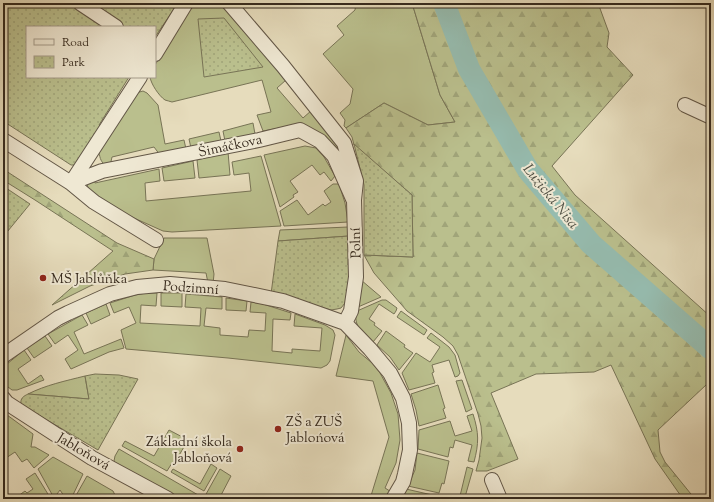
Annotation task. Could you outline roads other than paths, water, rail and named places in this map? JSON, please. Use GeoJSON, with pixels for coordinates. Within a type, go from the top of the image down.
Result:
{"type":"FeatureCollection","features":[{"type":"Feature","properties":{"kind":"street"},"geometry":{"type":"LineString","coordinates":[[80,3],[114,26]]}},
{"type":"Feature","properties":{"kind":"street"},"geometry":{"type":"LineString","coordinates":[[156,51],[186,3]]}},
{"type":"Feature","properties":{"kind":"street","name":"Polní"},"geometry":{"type":"LineString","coordinates":[[229,3],[283,66],[344,143],[356,181],[354,200],[356,277],[351,311],[345,323]]}},
{"type":"Feature","properties":{"kind":"street"},"geometry":{"type":"LineString","coordinates":[[71,183],[139,78]]}},
{"type":"Feature","properties":{"kind":"street"},"geometry":{"type":"LineString","coordinates":[[685,105],[711,117]]}},
{"type":"Feature","properties":{"kind":"street","name":"Šimáčkova"},"geometry":{"type":"LineString","coordinates":[[71,183],[102,171],[259,140],[300,130],[320,141],[334,156],[354,200]]}},
{"type":"Feature","properties":{"kind":"street"},"geometry":{"type":"LineString","coordinates":[[3,140],[71,183],[94,202],[156,240]]}},
{"type":"Feature","properties":{"kind":"street","name":"Podzimní"},"geometry":{"type":"LineString","coordinates":[[3,356],[68,312],[110,294],[137,287],[170,284],[225,289],[283,301],[345,323]]}},
{"type":"Feature","properties":{"kind":"street"},"geometry":{"type":"LineString","coordinates":[[345,323],[390,373],[403,398],[409,423],[410,450],[404,478],[393,499]]}},
{"type":"Feature","properties":{"kind":"street","name":"Jabloňová"},"geometry":{"type":"LineString","coordinates":[[3,398],[7,403],[92,458],[168,499]]}},
{"type":"Feature","properties":{"kind":"street"},"geometry":{"type":"LineString","coordinates":[[492,480],[500,499]]}},
{"type":"Feature","properties":{"kind":"waterway","name":"Lužická Nisa"},"geometry":{"type":"LineString","coordinates":[[444,3],[469,69],[528,170],[591,244],[711,349]]}},
{"type":"Feature","properties":{"kind":"place","name":"MŠ Jablůňka"},"geometry":{"type":"Point","coordinates":[43,278]}},
{"type":"Feature","properties":{"kind":"place","name":"ZŠ a ZUŠ Jablońová"},"geometry":{"type":"Point","coordinates":[278,429]}},
{"type":"Feature","properties":{"kind":"place","name":"Základní škola Jabloňová"},"geometry":{"type":"Point","coordinates":[240,449]}}]}
